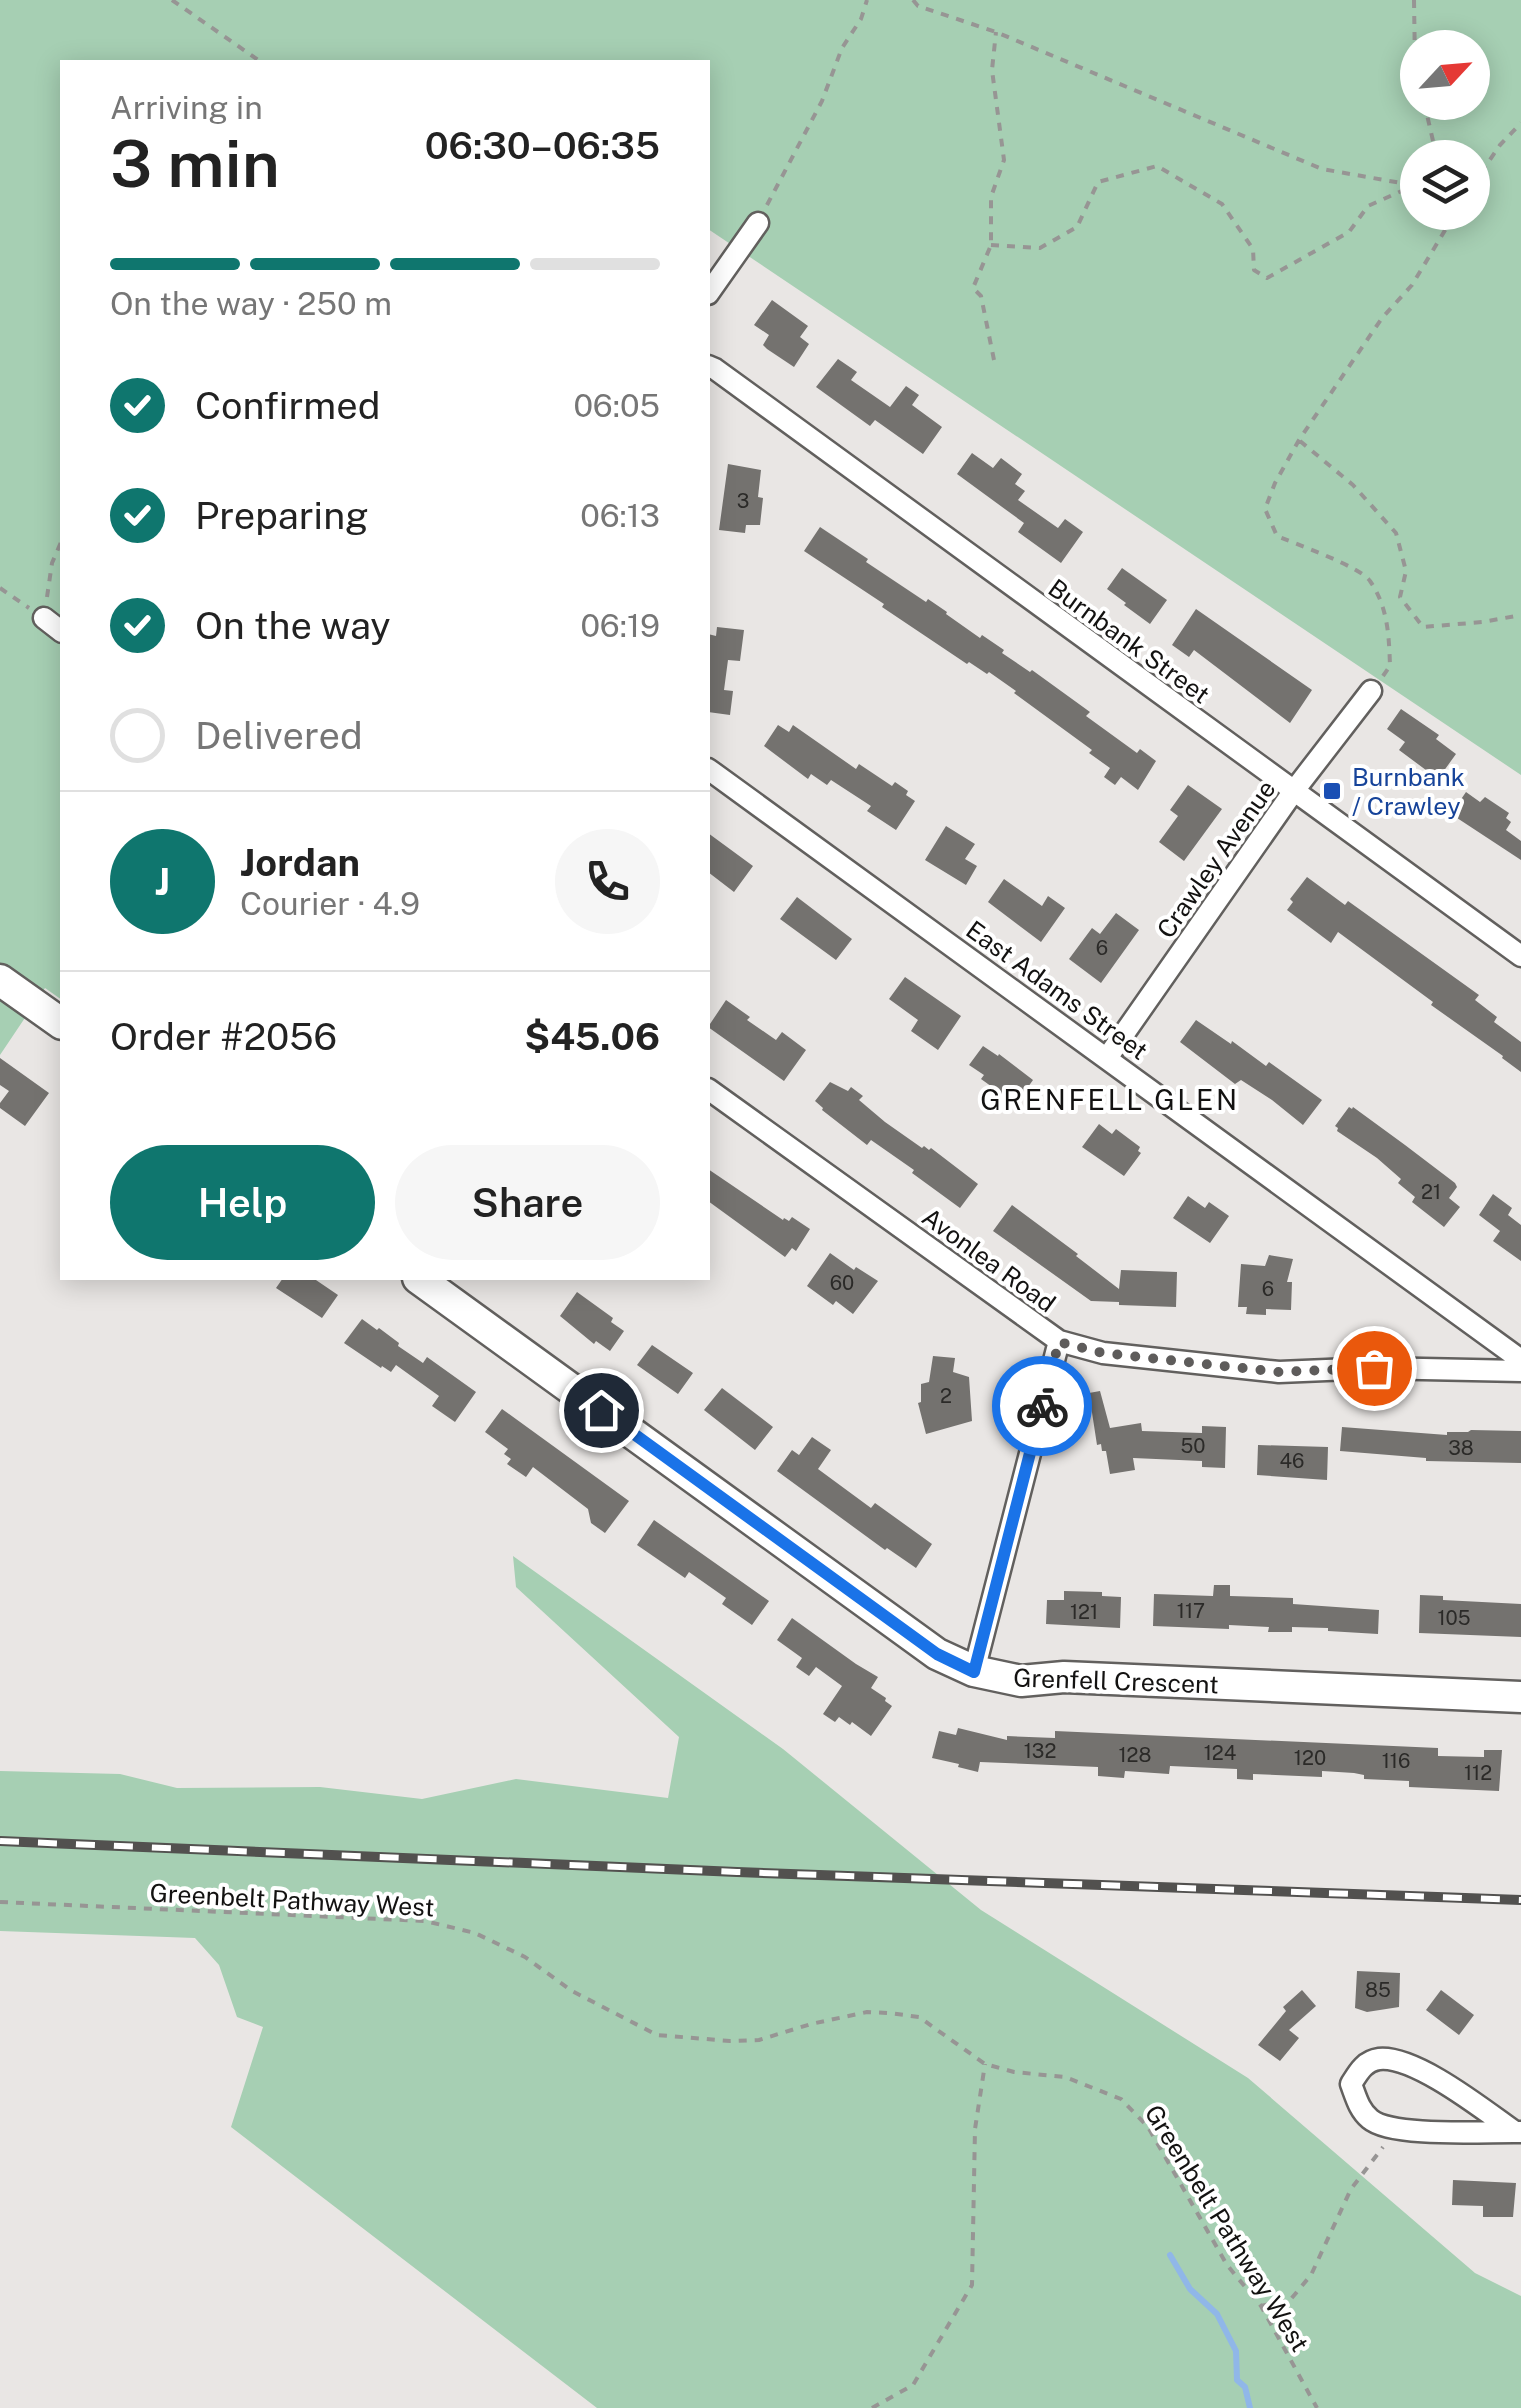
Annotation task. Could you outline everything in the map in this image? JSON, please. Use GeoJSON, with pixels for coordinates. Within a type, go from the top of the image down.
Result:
{"type":"FeatureCollection","features":[{"type":"Feature","properties":{"kind":"street"},"geometry":{"type":"LineString","coordinates":[[710,291],[758,223]]}},
{"type":"Feature","properties":{"kind":"street","name":"Burnbank Street"},"geometry":{"type":"LineString","coordinates":[[710,367],[1521,956]]}},
{"type":"Feature","properties":{"kind":"street"},"geometry":{"type":"LineString","coordinates":[[44,618],[60,630]]}},
{"type":"Feature","properties":{"kind":"street","name":"Crawley Avenue"},"geometry":{"type":"LineString","coordinates":[[1107,1058],[1293,792],[1370,691]]}},
{"type":"Feature","properties":{"kind":"street","name":"East Adams Street"},"geometry":{"type":"LineString","coordinates":[[710,770],[1521,1360]]}},
{"type":"Feature","properties":{"kind":"street"},"geometry":{"type":"LineString","coordinates":[[0,980],[60,1023]]}},
{"type":"Feature","properties":{"kind":"street","name":"Avonlea Road"},"geometry":{"type":"LineString","coordinates":[[710,1090],[1059,1342],[1103,1353],[1279,1372],[1374,1368],[1521,1371]]}},
{"type":"Feature","properties":{"kind":"street","name":"Grenfell Crescent"},"geometry":{"type":"LineString","coordinates":[[421,1280],[937,1654],[974,1672],[1021,1681],[1064,1677],[1521,1697]]}},
{"type":"Feature","properties":{"kind":"street"},"geometry":{"type":"LineString","coordinates":[[974,1672],[1059,1342]]}},
{"type":"Feature","properties":{"kind":"street"},"geometry":{"type":"LineString","coordinates":[[1378,2059],[1398,2062],[1426,2071],[1518,2132],[1432,2133],[1372,2122],[1359,2106],[1351,2084],[1362,2066],[1378,2059]]}},
{"type":"Feature","properties":{"kind":"path"},"geometry":{"type":"LineString","coordinates":[[172,0],[259,60]]}},
{"type":"Feature","properties":{"kind":"path"},"geometry":{"type":"LineString","coordinates":[[758,223],[822,102],[842,48],[867,0]]}},
{"type":"Feature","properties":{"kind":"path"},"geometry":{"type":"LineString","coordinates":[[913,0],[918,6],[996,32],[1322,169],[1400,182]]}},
{"type":"Feature","properties":{"kind":"path"},"geometry":{"type":"LineString","coordinates":[[1414,0],[1414,30]]}},
{"type":"Feature","properties":{"kind":"path"},"geometry":{"type":"LineString","coordinates":[[994,360],[981,296],[973,288],[992,244],[991,197],[1004,160],[992,70],[996,32]]}},
{"type":"Feature","properties":{"kind":"path"},"geometry":{"type":"LineString","coordinates":[[1490,160],[1521,123]]}},
{"type":"Feature","properties":{"kind":"path"},"geometry":{"type":"LineString","coordinates":[[992,244],[1040,248],[1077,226],[1098,182],[1157,166],[1222,204],[1252,249],[1254,270],[1266,278],[1349,232],[1368,206],[1400,192]]}},
{"type":"Feature","properties":{"kind":"path"},"geometry":{"type":"LineString","coordinates":[[1370,691],[1390,666],[1388,621],[1369,578],[1277,536],[1265,508],[1299,440],[1382,318],[1412,284],[1445,230]]}},
{"type":"Feature","properties":{"kind":"path"},"geometry":{"type":"LineString","coordinates":[[1299,440],[1352,485],[1396,533],[1406,571],[1400,597],[1422,627],[1521,615]]}},
{"type":"Feature","properties":{"kind":"path"},"geometry":{"type":"LineString","coordinates":[[0,588],[44,618],[52,563],[60,545]]}},
{"type":"Feature","properties":{"kind":"path","name":"Greenbelt Pathway West"},"geometry":{"type":"LineString","coordinates":[[0,1902],[425,1921],[476,1934],[525,1957],[572,1992],[656,2035],[759,2040],[867,2012],[918,2018],[986,2064],[1014,2072],[1064,2077],[1122,2099],[1148,2127],[1228,2265],[1261,2306],[1318,2408]]}},
{"type":"Feature","properties":{"kind":"path"},"geometry":{"type":"LineString","coordinates":[[872,2408],[914,2385],[972,2285],[975,2129],[986,2064]]}},
{"type":"Feature","properties":{"kind":"path"},"geometry":{"type":"LineString","coordinates":[[1261,2306],[1291,2299],[1311,2275],[1351,2189],[1398,2128]]}},
{"type":"Feature","properties":{"kind":"green space"},"geometry":{"type":"Polygon","coordinates":[[[0,0],[1521,0],[1521,775],[710,230],[710,60],[60,60],[60,999],[45,988],[0,1055],[0,0]]]}},
{"type":"Feature","properties":{"kind":"green space"},"geometry":{"type":"Polygon","coordinates":[[[513,1556],[783,1749],[981,1910],[1248,2078],[1475,2273],[1521,2296],[1521,2408],[597,2408],[231,2127],[263,2027],[237,2017],[219,1965],[195,1938],[0,1931],[0,1771],[120,1774],[177,1788],[320,1787],[422,1799],[516,1779],[668,1798],[679,1737],[516,1587],[513,1556]]]}},
{"type":"Feature","properties":{"kind":"building"},"geometry":{"type":"Polygon","coordinates":[[[772,300],[808,326],[800,337],[809,344],[794,367],[763,345],[769,335],[754,325],[772,300]]]}},
{"type":"Feature","properties":{"kind":"building"},"geometry":{"type":"Polygon","coordinates":[[[838,359],[857,372],[851,380],[890,407],[906,386],[919,395],[912,405],[942,427],[923,454],[875,420],[870,426],[816,387],[838,359]]]}},
{"type":"Feature","properties":{"kind":"building"},"geometry":{"type":"Polygon","coordinates":[[[972,453],[993,468],[1001,458],[1022,474],[1015,484],[1025,491],[1018,500],[1058,528],[1065,519],[1083,532],[1061,563],[1018,532],[1024,523],[957,474],[972,453]]]}},
{"type":"Feature","properties":{"kind":"building"},"geometry":{"type":"Polygon","coordinates":[[[728,464],[761,470],[760,525],[746,525],[745,533],[719,530],[728,464]]]}},
{"type":"Feature","properties":{"kind":"building"},"geometry":{"type":"Polygon","coordinates":[[[820,527],[868,559],[866,562],[1004,650],[1002,653],[1090,712],[1086,716],[1137,753],[1140,749],[1156,761],[1138,790],[1121,777],[1115,785],[1104,777],[1110,768],[1089,753],[1092,750],[1016,691],[989,672],[967,664],[804,551],[820,527]]]}},
{"type":"Feature","properties":{"kind":"building"},"geometry":{"type":"Polygon","coordinates":[[[1122,568],[1167,600],[1150,624],[1107,589],[1122,568]]]}},
{"type":"Feature","properties":{"kind":"building"},"geometry":{"type":"Polygon","coordinates":[[[1196,609],[1312,690],[1290,723],[1194,650],[1189,657],[1172,645],[1196,609]]]}},
{"type":"Feature","properties":{"kind":"building"},"geometry":{"type":"Polygon","coordinates":[[[717,627],[744,630],[740,661],[728,660],[724,690],[733,691],[730,715],[710,712],[710,634],[716,636],[717,627]]]}},
{"type":"Feature","properties":{"kind":"building"},"geometry":{"type":"Polygon","coordinates":[[[1401,709],[1439,735],[1436,739],[1456,754],[1438,779],[1399,750],[1405,742],[1387,729],[1401,709]]]}},
{"type":"Feature","properties":{"kind":"building"},"geometry":{"type":"Polygon","coordinates":[[[778,725],[789,732],[793,725],[856,769],[859,764],[892,786],[895,782],[908,791],[906,795],[915,801],[896,830],[867,811],[871,806],[831,780],[827,785],[811,774],[808,779],[764,746],[778,725]]]}},
{"type":"Feature","properties":{"kind":"building"},"geometry":{"type":"Polygon","coordinates":[[[1188,785],[1222,809],[1184,861],[1159,842],[1178,816],[1170,810],[1188,785]]]}},
{"type":"Feature","properties":{"kind":"building"},"geometry":{"type":"Polygon","coordinates":[[[1466,792],[1480,802],[1485,797],[1509,813],[1506,818],[1511,822],[1506,830],[1521,841],[1521,860],[1451,814],[1466,792]]]}},
{"type":"Feature","properties":{"kind":"building"},"geometry":{"type":"Polygon","coordinates":[[[946,826],[975,844],[965,859],[977,866],[966,885],[925,860],[946,826]]]}},
{"type":"Feature","properties":{"kind":"building"},"geometry":{"type":"Polygon","coordinates":[[[710,834],[753,866],[734,892],[710,874],[710,834]]]}},
{"type":"Feature","properties":{"kind":"building"},"geometry":{"type":"Polygon","coordinates":[[[1307,877],[1345,905],[1348,901],[1479,995],[1475,1000],[1497,1017],[1494,1022],[1521,1042],[1521,1072],[1338,932],[1331,943],[1287,910],[1293,902],[1290,899],[1307,877]]]}},
{"type":"Feature","properties":{"kind":"building"},"geometry":{"type":"Polygon","coordinates":[[[1004,879],[1042,906],[1048,896],[1065,908],[1041,942],[988,902],[1004,879]]]}},
{"type":"Feature","properties":{"kind":"building"},"geometry":{"type":"Polygon","coordinates":[[[797,897],[852,939],[836,960],[780,919],[797,897]]]}},
{"type":"Feature","properties":{"kind":"building"},"geometry":{"type":"Polygon","coordinates":[[[1116,913],[1139,930],[1101,983],[1069,959],[1092,928],[1100,934],[1116,913]]]}},
{"type":"Feature","properties":{"kind":"building"},"geometry":{"type":"Polygon","coordinates":[[[905,977],[961,1016],[938,1050],[911,1031],[918,1020],[889,999],[905,977]]]}},
{"type":"Feature","properties":{"kind":"building"},"geometry":{"type":"Polygon","coordinates":[[[726,1000],[776,1040],[782,1032],[806,1050],[784,1081],[710,1028],[726,1000]]]}},
{"type":"Feature","properties":{"kind":"building"},"geometry":{"type":"Polygon","coordinates":[[[1196,1020],[1266,1066],[1269,1062],[1322,1100],[1303,1125],[1241,1080],[1235,1084],[1180,1042],[1196,1020]]]}},
{"type":"Feature","properties":{"kind":"building"},"geometry":{"type":"Polygon","coordinates":[[[983,1046],[1033,1080],[1016,1104],[981,1079],[984,1075],[969,1065],[983,1046]]]}},
{"type":"Feature","properties":{"kind":"building"},"geometry":{"type":"Polygon","coordinates":[[[0,1058],[49,1093],[25,1126],[0,1108],[9,1091],[0,1085],[0,1058]]]}},
{"type":"Feature","properties":{"kind":"building"},"geometry":{"type":"Polygon","coordinates":[[[830,1082],[848,1091],[851,1087],[863,1096],[859,1100],[885,1122],[922,1148],[931,1148],[978,1184],[960,1208],[912,1173],[914,1170],[871,1140],[867,1145],[822,1110],[815,1101],[830,1082]]]}},
{"type":"Feature","properties":{"kind":"building"},"geometry":{"type":"Polygon","coordinates":[[[1349,1107],[1455,1183],[1457,1187],[1449,1198],[1460,1207],[1444,1227],[1412,1202],[1415,1197],[1398,1183],[1401,1179],[1337,1131],[1335,1126],[1349,1107]]]}},
{"type":"Feature","properties":{"kind":"building"},"geometry":{"type":"Polygon","coordinates":[[[1099,1124],[1112,1134],[1116,1129],[1140,1147],[1141,1153],[1124,1176],[1082,1147],[1099,1124]]]}},
{"type":"Feature","properties":{"kind":"building"},"geometry":{"type":"Polygon","coordinates":[[[710,1170],[783,1220],[792,1217],[810,1229],[796,1251],[792,1248],[785,1257],[710,1202],[710,1170]]]}},
{"type":"Feature","properties":{"kind":"building"},"geometry":{"type":"Polygon","coordinates":[[[1493,1194],[1512,1208],[1508,1215],[1521,1225],[1521,1261],[1493,1241],[1500,1231],[1479,1215],[1493,1194]]]}},
{"type":"Feature","properties":{"kind":"building"},"geometry":{"type":"Polygon","coordinates":[[[1188,1196],[1205,1208],[1209,1202],[1229,1216],[1210,1243],[1173,1218],[1188,1196]]]}},
{"type":"Feature","properties":{"kind":"building"},"geometry":{"type":"Polygon","coordinates":[[[1012,1205],[1119,1289],[1121,1270],[1177,1272],[1176,1307],[1091,1301],[993,1231],[1012,1205]]]}},
{"type":"Feature","properties":{"kind":"building"},"geometry":{"type":"Polygon","coordinates":[[[830,1253],[878,1281],[853,1314],[807,1286],[830,1253]]]}},
{"type":"Feature","properties":{"kind":"building"},"geometry":{"type":"Polygon","coordinates":[[[1269,1255],[1293,1259],[1287,1282],[1292,1282],[1291,1310],[1266,1309],[1266,1315],[1246,1314],[1247,1307],[1238,1307],[1241,1264],[1265,1266],[1269,1255]]]}},
{"type":"Feature","properties":{"kind":"building"},"geometry":{"type":"Polygon","coordinates":[[[282,1280],[316,1280],[338,1295],[322,1318],[276,1288],[282,1280]]]}},
{"type":"Feature","properties":{"kind":"building"},"geometry":{"type":"Polygon","coordinates":[[[577,1292],[624,1331],[610,1351],[596,1341],[594,1344],[560,1316],[577,1292]]]}},
{"type":"Feature","properties":{"kind":"building"},"geometry":{"type":"Polygon","coordinates":[[[362,1319],[423,1363],[427,1357],[476,1392],[455,1422],[432,1406],[439,1396],[396,1365],[391,1372],[381,1368],[344,1343],[362,1319]]]}},
{"type":"Feature","properties":{"kind":"building"},"geometry":{"type":"Polygon","coordinates":[[[652,1345],[693,1373],[678,1394],[637,1365],[652,1345]]]}},
{"type":"Feature","properties":{"kind":"building"},"geometry":{"type":"Polygon","coordinates":[[[933,1356],[955,1358],[953,1372],[969,1377],[972,1421],[926,1434],[918,1403],[921,1384],[929,1382],[933,1356]]]}},
{"type":"Feature","properties":{"kind":"building"},"geometry":{"type":"Polygon","coordinates":[[[722,1388],[773,1427],[755,1450],[704,1410],[722,1388]]]}},
{"type":"Feature","properties":{"kind":"building"},"geometry":{"type":"Polygon","coordinates":[[[1100,1391],[1110,1428],[1141,1423],[1142,1431],[1202,1433],[1202,1426],[1226,1427],[1225,1468],[1202,1467],[1202,1461],[1133,1458],[1135,1470],[1110,1474],[1106,1451],[1102,1451],[1101,1444],[1097,1445],[1089,1393],[1100,1391]]]}},
{"type":"Feature","properties":{"kind":"building"},"geometry":{"type":"Polygon","coordinates":[[[502,1409],[629,1501],[605,1533],[591,1523],[588,1509],[533,1467],[526,1477],[507,1464],[511,1459],[504,1454],[508,1449],[485,1432],[502,1409]]]}},
{"type":"Feature","properties":{"kind":"building"},"geometry":{"type":"Polygon","coordinates":[[[1342,1427],[1447,1435],[1471,1430],[1521,1431],[1521,1463],[1426,1461],[1340,1451],[1342,1427]]]}},
{"type":"Feature","properties":{"kind":"building"},"geometry":{"type":"Polygon","coordinates":[[[812,1437],[831,1450],[818,1469],[871,1508],[875,1503],[932,1544],[916,1568],[777,1471],[792,1450],[799,1455],[812,1437]]]}},
{"type":"Feature","properties":{"kind":"building"},"geometry":{"type":"Polygon","coordinates":[[[1258,1445],[1328,1447],[1327,1480],[1257,1475],[1258,1445]]]}},
{"type":"Feature","properties":{"kind":"building"},"geometry":{"type":"Polygon","coordinates":[[[654,1520],[769,1601],[752,1625],[722,1604],[726,1598],[689,1572],[685,1578],[637,1545],[654,1520]]]}},
{"type":"Feature","properties":{"kind":"building"},"geometry":{"type":"Polygon","coordinates":[[[1214,1585],[1230,1585],[1230,1596],[1293,1598],[1293,1604],[1379,1610],[1378,1634],[1328,1628],[1292,1627],[1292,1632],[1268,1632],[1269,1627],[1153,1626],[1154,1594],[1213,1596],[1214,1585]]]}},
{"type":"Feature","properties":{"kind":"building"},"geometry":{"type":"Polygon","coordinates":[[[1064,1591],[1121,1597],[1120,1628],[1046,1624],[1047,1600],[1064,1600],[1064,1591]]]}},
{"type":"Feature","properties":{"kind":"building"},"geometry":{"type":"Polygon","coordinates":[[[1420,1595],[1521,1604],[1521,1637],[1419,1633],[1420,1595]]]}},
{"type":"Feature","properties":{"kind":"building"},"geometry":{"type":"Polygon","coordinates":[[[792,1618],[878,1677],[871,1688],[892,1706],[871,1736],[852,1722],[850,1725],[839,1717],[835,1722],[823,1714],[842,1686],[816,1667],[809,1676],[796,1667],[802,1658],[777,1640],[792,1618]]]}},
{"type":"Feature","properties":{"kind":"building"},"geometry":{"type":"Polygon","coordinates":[[[958,1728],[1007,1740],[1007,1736],[1055,1738],[1055,1731],[1438,1748],[1438,1756],[1484,1757],[1484,1750],[1502,1750],[1499,1791],[1409,1787],[1409,1781],[1364,1779],[1364,1775],[1354,1773],[1322,1771],[1322,1777],[1253,1774],[1253,1780],[1237,1779],[1237,1769],[1170,1766],[1169,1774],[1125,1771],[1124,1778],[1098,1776],[1098,1767],[980,1762],[978,1772],[932,1758],[939,1731],[956,1735],[958,1728]]]}},
{"type":"Feature","properties":{"kind":"building"},"geometry":{"type":"Polygon","coordinates":[[[1357,1971],[1400,1973],[1399,2007],[1367,2012],[1355,2008],[1357,1971]]]}},
{"type":"Feature","properties":{"kind":"building"},"geometry":{"type":"Polygon","coordinates":[[[1302,1990],[1316,2006],[1289,2030],[1299,2038],[1280,2061],[1258,2045],[1286,2011],[1283,2007],[1302,1990]]]}},
{"type":"Feature","properties":{"kind":"building"},"geometry":{"type":"Polygon","coordinates":[[[1441,1990],[1474,2015],[1459,2035],[1426,2010],[1441,1990]]]}},
{"type":"Feature","properties":{"kind":"building"},"geometry":{"type":"Polygon","coordinates":[[[1453,2180],[1516,2183],[1513,2217],[1483,2217],[1483,2206],[1452,2205],[1453,2180]]]}},
{"type":"Feature","properties":{"kind":"waterway"},"geometry":{"type":"LineString","coordinates":[[1170,2255],[1190,2289],[1217,2314],[1236,2351],[1237,2380],[1245,2387],[1250,2408]]}},
{"type":"Feature","properties":{"kind":"railway"},"geometry":{"type":"LineString","coordinates":[[0,1841],[1521,1900]]}},
{"type":"Feature","properties":{"kind":"way so far"},"geometry":{"type":"LineString","coordinates":[[1042,1406],[1059,1342],[1103,1353],[1279,1372],[1374,1368]]}},
{"type":"Feature","properties":{"kind":"place","name":"Burnbank / Crawley"},"geometry":{"type":"Point","coordinates":[1332,791]}},
{"type":"Feature","properties":{"kind":"district","name":"GRENFELL GLEN"},"geometry":{"type":"Point","coordinates":[1110,1099]}},
{"type":"Feature","properties":{"kind":"route"},"geometry":{"type":"LineString","coordinates":[[601,1410],[937,1654],[974,1672],[1042,1406]]}}]}
